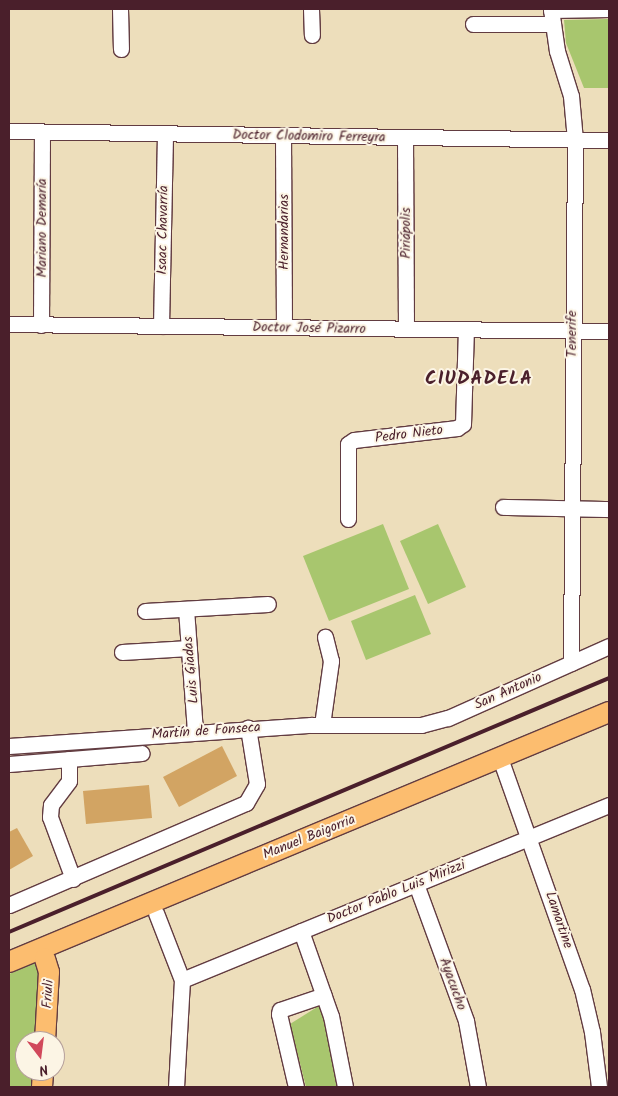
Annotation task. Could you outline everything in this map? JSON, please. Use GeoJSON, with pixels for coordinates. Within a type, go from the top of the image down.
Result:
{"type":"FeatureCollection","features":[{"type":"Feature","properties":{"kind":"main road","name":"Manuel Baigorria"},"geometry":{"type":"LineString","coordinates":[[9,962],[44,953],[156,913],[503,764],[609,712]]}},
{"type":"Feature","properties":{"kind":"main road","name":"Manuel Baigorria"},"geometry":{"type":"LineString","coordinates":[[9,974],[44,953],[503,764],[609,725]]}},
{"type":"Feature","properties":{"kind":"main road","name":"Friuli"},"geometry":{"type":"LineString","coordinates":[[44,953],[49,972],[46,1031]]}},
{"type":"Feature","properties":{"kind":"street"},"geometry":{"type":"LineString","coordinates":[[120,9],[121,48]]}},
{"type":"Feature","properties":{"kind":"street"},"geometry":{"type":"LineString","coordinates":[[311,9],[312,35]]}},
{"type":"Feature","properties":{"kind":"street"},"geometry":{"type":"LineString","coordinates":[[473,24],[609,9]]}},
{"type":"Feature","properties":{"kind":"street","name":"Tenerife"},"geometry":{"type":"LineString","coordinates":[[552,14],[557,51],[571,96],[575,140],[570,663]]}},
{"type":"Feature","properties":{"kind":"street","name":"Doctor Clodomiro Ferreyra"},"geometry":{"type":"LineString","coordinates":[[9,131],[609,140]]}},
{"type":"Feature","properties":{"kind":"street","name":"Mariano Demaría"},"geometry":{"type":"LineString","coordinates":[[41,325],[42,132]]}},
{"type":"Feature","properties":{"kind":"street","name":"Isaac Chavarría"},"geometry":{"type":"LineString","coordinates":[[161,326],[165,134]]}},
{"type":"Feature","properties":{"kind":"street","name":"Hernandarias"},"geometry":{"type":"LineString","coordinates":[[283,136],[284,328]]}},
{"type":"Feature","properties":{"kind":"street","name":"Piriápolis"},"geometry":{"type":"LineString","coordinates":[[405,138],[406,329]]}},
{"type":"Feature","properties":{"kind":"street","name":"Doctor José Pizarro"},"geometry":{"type":"LineString","coordinates":[[9,324],[609,331]]}},
{"type":"Feature","properties":{"kind":"street","name":"Pedro Nieto"},"geometry":{"type":"LineString","coordinates":[[348,520],[348,448],[354,440],[457,428],[463,424],[466,330]]}},
{"type":"Feature","properties":{"kind":"street"},"geometry":{"type":"LineString","coordinates":[[503,507],[609,509]]}},
{"type":"Feature","properties":{"kind":"street"},"geometry":{"type":"LineString","coordinates":[[145,611],[268,604]]}},
{"type":"Feature","properties":{"kind":"street","name":"Luis Giadas"},"geometry":{"type":"LineString","coordinates":[[186,609],[196,731]]}},
{"type":"Feature","properties":{"kind":"street"},"geometry":{"type":"LineString","coordinates":[[322,725],[330,660],[325,637]]}},
{"type":"Feature","properties":{"kind":"street","name":"San Antonio"},"geometry":{"type":"LineString","coordinates":[[403,726],[448,718],[609,646]]}},
{"type":"Feature","properties":{"kind":"street"},"geometry":{"type":"LineString","coordinates":[[122,652],[189,648]]}},
{"type":"Feature","properties":{"kind":"street","name":"Martín de Fonseca"},"geometry":{"type":"LineString","coordinates":[[9,746],[248,728],[322,725],[403,726]]}},
{"type":"Feature","properties":{"kind":"street"},"geometry":{"type":"LineString","coordinates":[[9,904],[73,879],[246,803],[257,784],[248,728]]}},
{"type":"Feature","properties":{"kind":"street"},"geometry":{"type":"LineString","coordinates":[[9,764],[142,753]]}},
{"type":"Feature","properties":{"kind":"street"},"geometry":{"type":"LineString","coordinates":[[69,759],[69,781],[51,805],[50,817],[73,879]]}},
{"type":"Feature","properties":{"kind":"street","name":"Lamartine"},"geometry":{"type":"LineString","coordinates":[[503,764],[582,989],[592,1032],[598,1087]]}},
{"type":"Feature","properties":{"kind":"street","name":"Doctor Pablo Luis Mirizzi"},"geometry":{"type":"LineString","coordinates":[[182,980],[609,805]]}},
{"type":"Feature","properties":{"kind":"street","name":"Ayacucho"},"geometry":{"type":"LineString","coordinates":[[416,884],[466,1021],[478,1087]]}},
{"type":"Feature","properties":{"kind":"street"},"geometry":{"type":"LineString","coordinates":[[156,913],[182,980],[176,1087]]}},
{"type":"Feature","properties":{"kind":"street"},"geometry":{"type":"LineString","coordinates":[[301,931],[336,1035],[345,1087]]}},
{"type":"Feature","properties":{"kind":"street"},"geometry":{"type":"LineString","coordinates":[[296,1087],[278,1014],[280,1010],[324,995]]}},
{"type":"Feature","properties":{"kind":"green space"},"geometry":{"type":"Polygon","coordinates":[[[609,19],[609,88],[584,88],[566,43],[564,20],[609,19]]]}},
{"type":"Feature","properties":{"kind":"green space"},"geometry":{"type":"Polygon","coordinates":[[[383,524],[409,589],[329,621],[303,556],[383,524]]]}},
{"type":"Feature","properties":{"kind":"green space"},"geometry":{"type":"Polygon","coordinates":[[[438,524],[466,587],[428,604],[400,541],[438,524]]]}},
{"type":"Feature","properties":{"kind":"green space"},"geometry":{"type":"Polygon","coordinates":[[[415,595],[431,634],[366,660],[351,621],[415,595]]]}},
{"type":"Feature","properties":{"kind":"green space"},"geometry":{"type":"Polygon","coordinates":[[[45,959],[45,1031],[15,1031],[15,1081],[42,1081],[42,1087],[9,1087],[9,974],[45,959]]]}},
{"type":"Feature","properties":{"kind":"green space"},"geometry":{"type":"Polygon","coordinates":[[[322,1004],[340,1086],[306,1087],[290,1024],[322,1004]]]}},
{"type":"Feature","properties":{"kind":"building"},"geometry":{"type":"Polygon","coordinates":[[[222,746],[237,776],[179,807],[163,777],[222,746]]]}},
{"type":"Feature","properties":{"kind":"building"},"geometry":{"type":"Polygon","coordinates":[[[149,785],[152,818],[86,824],[83,791],[149,785]]]}},
{"type":"Feature","properties":{"kind":"building"},"geometry":{"type":"Polygon","coordinates":[[[17,828],[33,856],[9,870],[9,832],[17,828]]]}},
{"type":"Feature","properties":{"kind":"railway"},"geometry":{"type":"LineString","coordinates":[[9,932],[609,678]]}},
{"type":"Feature","properties":{"kind":"district","name":"CIUDADELA"},"geometry":{"type":"Point","coordinates":[479,380]}}]}
